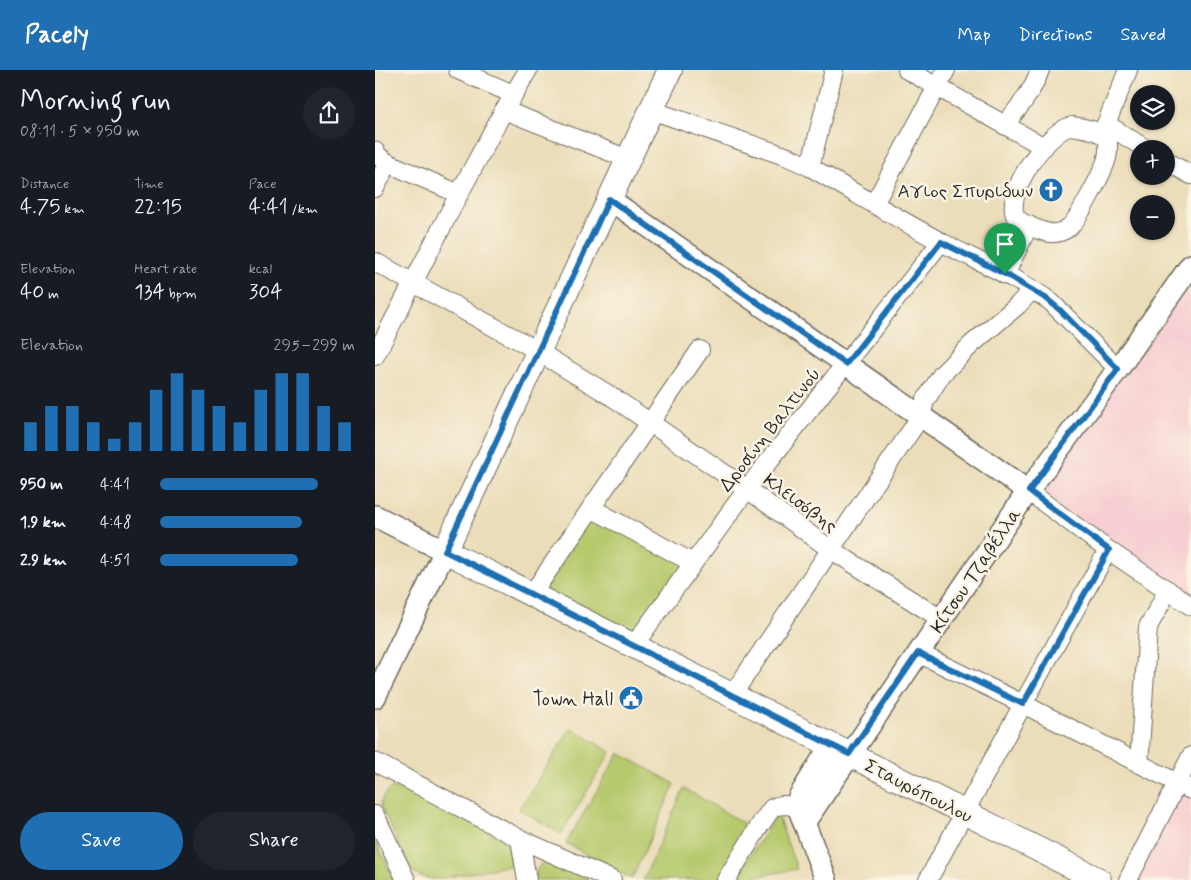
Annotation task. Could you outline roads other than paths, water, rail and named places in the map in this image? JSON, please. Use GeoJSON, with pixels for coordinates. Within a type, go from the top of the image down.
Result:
{"type":"FeatureCollection","features":[{"type":"Feature","properties":{"kind":"main road"},"geometry":{"type":"LineString","coordinates":[[445,551],[670,70]]}},
{"type":"Feature","properties":{"kind":"main road","name":"Σταυρόπουλου"},"geometry":{"type":"LineString","coordinates":[[445,551],[634,645],[964,814],[1099,880]]}},
{"type":"Feature","properties":{"kind":"street"},"geometry":{"type":"LineString","coordinates":[[458,70],[513,94]]}},
{"type":"Feature","properties":{"kind":"street"},"geometry":{"type":"LineString","coordinates":[[375,356],[459,194],[504,110],[528,70]]}},
{"type":"Feature","properties":{"kind":"street"},"geometry":{"type":"LineString","coordinates":[[810,167],[834,70]]}},
{"type":"Feature","properties":{"kind":"street"},"geometry":{"type":"LineString","coordinates":[[907,70],[1044,146]]}},
{"type":"Feature","properties":{"kind":"street"},"geometry":{"type":"LineString","coordinates":[[874,204],[946,70]]}},
{"type":"Feature","properties":{"kind":"street"},"geometry":{"type":"LineString","coordinates":[[1005,125],[1029,94],[1039,70]]}},
{"type":"Feature","properties":{"kind":"street"},"geometry":{"type":"LineString","coordinates":[[1129,70],[1104,129],[1109,148],[1107,157],[1087,201],[1070,226],[1053,234],[1021,222],[1016,215],[1013,200],[1023,176],[1044,146],[1062,130],[1069,127],[1104,129],[1130,141]]}},
{"type":"Feature","properties":{"kind":"street"},"geometry":{"type":"LineString","coordinates":[[504,110],[628,159]]}},
{"type":"Feature","properties":{"kind":"street"},"geometry":{"type":"LineString","coordinates":[[651,110],[788,157],[810,167],[941,242],[1005,274],[1047,299],[1118,369]]}},
{"type":"Feature","properties":{"kind":"street"},"geometry":{"type":"LineString","coordinates":[[375,188],[381,157],[459,194]]}},
{"type":"Feature","properties":{"kind":"street"},"geometry":{"type":"LineString","coordinates":[[1175,166],[1191,175]]}},
{"type":"Feature","properties":{"kind":"street"},"geometry":{"type":"LineString","coordinates":[[609,199],[1191,606]]}},
{"type":"Feature","properties":{"kind":"street"},"geometry":{"type":"LineString","coordinates":[[1005,274],[1029,225]]}},
{"type":"Feature","properties":{"kind":"street","name":"Δροσίνη Βαλτινού"},"geometry":{"type":"LineString","coordinates":[[634,645],[747,490],[941,242]]}},
{"type":"Feature","properties":{"kind":"street","name":"Κλεισόβης"},"geometry":{"type":"LineString","coordinates":[[375,262],[538,351],[611,396],[830,549],[941,619]]}},
{"type":"Feature","properties":{"kind":"street","name":"Κίτσου Τζαβέλλα"},"geometry":{"type":"LineString","coordinates":[[800,814],[840,750],[918,653],[1029,491],[1191,265]]}},
{"type":"Feature","properties":{"kind":"street"},"geometry":{"type":"LineString","coordinates":[[731,695],[921,416],[925,401],[942,374],[1032,290]]}},
{"type":"Feature","properties":{"kind":"street"},"geometry":{"type":"LineString","coordinates":[[532,594],[700,350]]}},
{"type":"Feature","properties":{"kind":"street"},"geometry":{"type":"LineString","coordinates":[[591,508],[693,563]]}},
{"type":"Feature","properties":{"kind":"street"},"geometry":{"type":"LineString","coordinates":[[375,516],[445,551],[375,697]]}},
{"type":"Feature","properties":{"kind":"street"},"geometry":{"type":"LineString","coordinates":[[928,880],[1109,550]]}},
{"type":"Feature","properties":{"kind":"street"},"geometry":{"type":"LineString","coordinates":[[1139,764],[1148,628],[1168,590]]}},
{"type":"Feature","properties":{"kind":"street"},"geometry":{"type":"LineString","coordinates":[[918,653],[1023,704],[1184,787]]}},
{"type":"Feature","properties":{"kind":"street"},"geometry":{"type":"LineString","coordinates":[[1128,880],[1184,787],[1191,756]]}},
{"type":"Feature","properties":{"kind":"street"},"geometry":{"type":"LineString","coordinates":[[375,762],[520,839],[613,880]]}},
{"type":"Feature","properties":{"kind":"street"},"geometry":{"type":"LineString","coordinates":[[726,880],[772,808],[783,805],[800,814],[825,880]]}},
{"type":"Feature","properties":{"kind":"street"},"geometry":{"type":"LineString","coordinates":[[375,815],[406,880]]}},
{"type":"Feature","properties":{"kind":"street"},"geometry":{"type":"LineString","coordinates":[[520,839],[527,880]]}},
{"type":"Feature","properties":{"kind":"place","name":"Αγιος Σπυριδων"},"geometry":{"type":"Point","coordinates":[1051,190]}},
{"type":"Feature","properties":{"kind":"place","name":"Town Hall"},"geometry":{"type":"Point","coordinates":[631,698]}}]}
